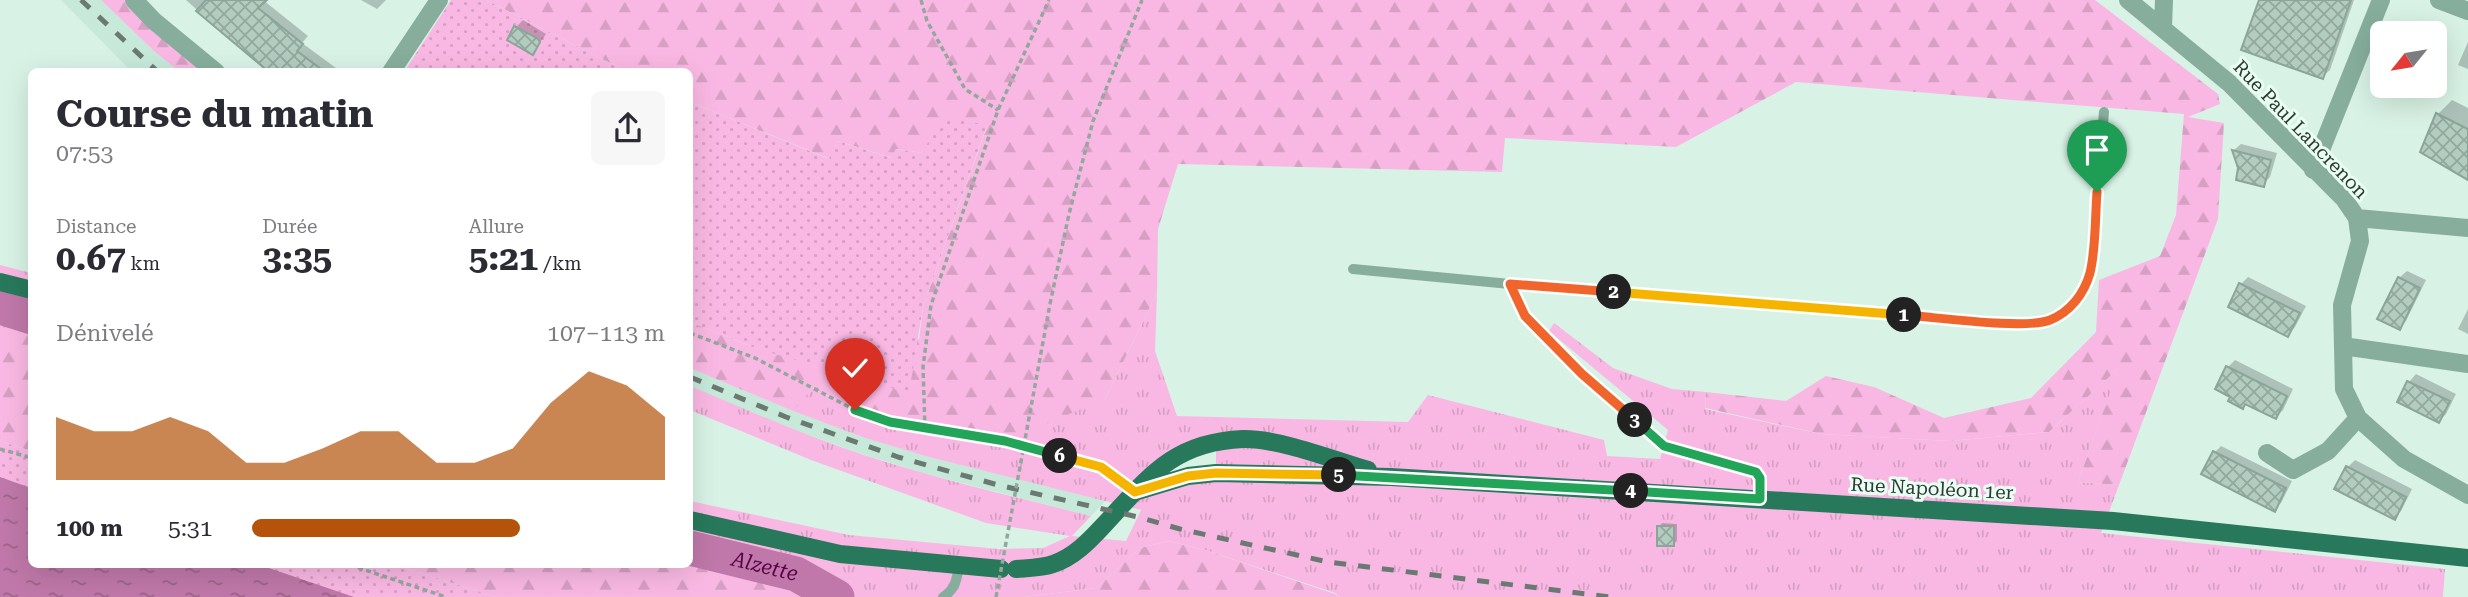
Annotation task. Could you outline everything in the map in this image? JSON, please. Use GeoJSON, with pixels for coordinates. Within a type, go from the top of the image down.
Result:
{"type":"FeatureCollection","features":[{"type":"Feature","properties":{"kind":"main road"},"geometry":{"type":"LineString","coordinates":[[0,282],[28,288]]}},
{"type":"Feature","properties":{"kind":"main road"},"geometry":{"type":"LineString","coordinates":[[693,521],[840,554],[1008,569],[1052,565],[1082,548],[1157,469],[1180,453],[1217,442],[1246,439],[1293,447],[1391,477]]}},
{"type":"Feature","properties":{"kind":"main road"},"geometry":{"type":"LineString","coordinates":[[1135,492],[1188,476],[1216,473],[1391,477]]}},
{"type":"Feature","properties":{"kind":"main road","name":"Rue Napoléon 1er"},"geometry":{"type":"LineString","coordinates":[[1391,477],[2113,521],[2468,558]]}},
{"type":"Feature","properties":{"kind":"street"},"geometry":{"type":"LineString","coordinates":[[134,0],[154,21],[211,68]]}},
{"type":"Feature","properties":{"kind":"street"},"geometry":{"type":"LineString","coordinates":[[394,68],[439,0]]}},
{"type":"Feature","properties":{"kind":"street","name":"Rue Paul Lancrenon"},"geometry":{"type":"LineString","coordinates":[[2128,0],[2228,83],[2344,199],[2357,218],[2468,228]]}},
{"type":"Feature","properties":{"kind":"street"},"geometry":{"type":"LineString","coordinates":[[2163,27],[2164,0]]}},
{"type":"Feature","properties":{"kind":"street"},"geometry":{"type":"LineString","coordinates":[[2313,170],[2381,0]]}},
{"type":"Feature","properties":{"kind":"street"},"geometry":{"type":"LineString","coordinates":[[2439,0],[2468,12]]}},
{"type":"Feature","properties":{"kind":"street"},"geometry":{"type":"LineString","coordinates":[[2357,218],[2360,241],[2342,305],[2344,389],[2358,418],[2403,459],[2468,495]]}},
{"type":"Feature","properties":{"kind":"street"},"geometry":{"type":"LineString","coordinates":[[2343,346],[2468,365]]}},
{"type":"Feature","properties":{"kind":"street"},"geometry":{"type":"LineString","coordinates":[[2267,453],[2293,470],[2328,451],[2358,418]]}},
{"type":"Feature","properties":{"kind":"lane"},"geometry":{"type":"LineString","coordinates":[[1353,269],[1510,284],[2025,324],[2048,321],[2067,311],[2082,293],[2090,272],[2104,113]]}},
{"type":"Feature","properties":{"kind":"lane"},"geometry":{"type":"LineString","coordinates":[[1510,284],[1525,316],[1582,374],[1664,446],[1756,472],[1760,478],[1760,499]]}},
{"type":"Feature","properties":{"kind":"lane"},"geometry":{"type":"LineString","coordinates":[[943,597],[947,596],[957,582],[959,566]]}},
{"type":"Feature","properties":{"kind":"path"},"geometry":{"type":"LineString","coordinates":[[921,0],[927,21],[965,89],[998,110]]}},
{"type":"Feature","properties":{"kind":"path"},"geometry":{"type":"LineString","coordinates":[[925,429],[923,367],[931,305],[998,110],[1049,0]]}},
{"type":"Feature","properties":{"kind":"path"},"geometry":{"type":"LineString","coordinates":[[996,597],[1069,214],[1093,121],[1142,0]]}},
{"type":"Feature","properties":{"kind":"path"},"geometry":{"type":"LineString","coordinates":[[693,334],[755,358],[855,410],[890,422],[1005,441],[1101,467],[1135,492]]}},
{"type":"Feature","properties":{"kind":"path"},"geometry":{"type":"LineString","coordinates":[[0,449],[28,457]]}},
{"type":"Feature","properties":{"kind":"path"},"geometry":{"type":"LineString","coordinates":[[359,568],[446,597]]}},
{"type":"Feature","properties":{"kind":"shaded area"},"geometry":{"type":"Polygon","coordinates":[[[61,0],[101,0],[175,68],[128,68],[61,0]]]}},
{"type":"Feature","properties":{"kind":"shaded area"},"geometry":{"type":"Polygon","coordinates":[[[693,369],[865,438],[930,457],[1106,500],[1091,516],[927,474],[786,427],[693,388],[693,369]]]}},
{"type":"Feature","properties":{"kind":"green space"},"geometry":{"type":"Polygon","coordinates":[[[101,0],[134,0],[211,68],[175,68],[101,0]]]}},
{"type":"Feature","properties":{"kind":"green space"},"geometry":{"type":"Polygon","coordinates":[[[451,0],[486,0],[620,68],[407,68],[451,0]]]}},
{"type":"Feature","properties":{"kind":"green space"},"geometry":{"type":"Polygon","coordinates":[[[486,0],[2095,0],[2218,94],[2220,104],[2188,117],[2224,123],[2218,219],[2119,485],[2078,482],[2119,368],[2049,432],[1950,441],[1821,434],[1705,408],[1706,392],[1786,401],[1826,376],[1874,387],[1944,418],[2031,398],[2096,332],[2099,280],[2160,256],[2176,215],[2184,114],[1796,82],[1676,147],[1505,138],[1502,172],[1178,164],[1158,229],[1157,293],[1105,399],[1005,441],[890,422],[855,410],[813,388],[793,411],[693,369],[693,323],[758,349],[919,339],[923,307],[987,126],[922,153],[896,149],[892,158],[838,141],[830,159],[693,103],[693,68],[620,68],[486,0]]]}},
{"type":"Feature","properties":{"kind":"green space"},"geometry":{"type":"Polygon","coordinates":[[[693,103],[829,159],[838,141],[891,158],[896,149],[922,153],[943,117],[987,125],[923,307],[909,393],[758,349],[693,323],[693,103]]]}},
{"type":"Feature","properties":{"kind":"green space"},"geometry":{"type":"Polygon","coordinates":[[[0,265],[28,272],[28,316],[0,307],[0,265]]]}},
{"type":"Feature","properties":{"kind":"green space"},"geometry":{"type":"Polygon","coordinates":[[[1157,293],[1155,351],[1177,416],[1408,422],[1428,395],[1604,440],[1607,456],[1660,459],[1668,430],[1549,331],[1554,323],[1613,368],[1672,389],[1706,392],[1705,409],[1821,434],[1950,441],[2049,432],[2120,367],[2078,482],[2119,485],[2101,533],[2445,569],[2443,597],[1340,597],[1335,593],[1208,551],[1169,541],[1140,548],[1096,588],[1024,597],[837,597],[796,574],[693,549],[693,502],[849,535],[999,549],[1043,548],[1070,536],[986,523],[811,460],[693,411],[693,387],[864,455],[948,480],[1091,516],[1072,536],[1126,541],[1141,510],[929,457],[865,438],[793,411],[812,388],[855,410],[890,422],[957,434],[1105,399],[1157,293]],[[1216,443],[1137,491],[1216,473],[1216,443]]]}},
{"type":"Feature","properties":{"kind":"green space"},"geometry":{"type":"Polygon","coordinates":[[[0,307],[28,316],[28,450],[0,441],[0,307]]]}},
{"type":"Feature","properties":{"kind":"green space"},"geometry":{"type":"Polygon","coordinates":[[[0,441],[28,450],[28,568],[404,568],[496,597],[0,597],[0,441]]]}},
{"type":"Feature","properties":{"kind":"green space"},"geometry":{"type":"Polygon","coordinates":[[[1169,541],[1208,551],[1340,597],[1024,597],[1096,588],[1140,548],[1169,541]]]}},
{"type":"Feature","properties":{"kind":"green space"},"geometry":{"type":"Polygon","coordinates":[[[693,549],[796,574],[837,597],[496,597],[404,568],[693,568],[693,549]]]}},
{"type":"Feature","properties":{"kind":"water"},"geometry":{"type":"Polygon","coordinates":[[[0,477],[28,487],[28,568],[269,568],[354,597],[0,597],[0,477]]]}},
{"type":"Feature","properties":{"kind":"building"},"geometry":{"type":"Polygon","coordinates":[[[206,0],[267,0],[258,8],[303,44],[297,51],[320,68],[264,68],[196,11],[206,0]]]}},
{"type":"Feature","properties":{"kind":"building"},"geometry":{"type":"Polygon","coordinates":[[[2259,0],[2351,0],[2323,79],[2241,50],[2259,0]]]}},
{"type":"Feature","properties":{"kind":"building"},"geometry":{"type":"Polygon","coordinates":[[[514,26],[540,42],[533,55],[507,40],[514,26]]]}},
{"type":"Feature","properties":{"kind":"building"},"geometry":{"type":"Polygon","coordinates":[[[2436,113],[2468,129],[2468,180],[2420,152],[2436,113]]]}},
{"type":"Feature","properties":{"kind":"building"},"geometry":{"type":"Polygon","coordinates":[[[2232,150],[2271,160],[2264,187],[2236,180],[2238,168],[2232,150]]]}},
{"type":"Feature","properties":{"kind":"building"},"geometry":{"type":"Polygon","coordinates":[[[2398,277],[2420,288],[2400,330],[2377,319],[2398,277]]]}},
{"type":"Feature","properties":{"kind":"building"},"geometry":{"type":"Polygon","coordinates":[[[2239,283],[2300,313],[2288,337],[2228,307],[2239,283]]]}},
{"type":"Feature","properties":{"kind":"building"},"geometry":{"type":"Polygon","coordinates":[[[2226,366],[2287,396],[2276,419],[2245,404],[2243,409],[2228,401],[2230,397],[2215,389],[2226,366]]]}},
{"type":"Feature","properties":{"kind":"building"},"geometry":{"type":"Polygon","coordinates":[[[2407,381],[2450,401],[2439,423],[2397,402],[2407,381]]]}},
{"type":"Feature","properties":{"kind":"building"},"geometry":{"type":"Polygon","coordinates":[[[2213,451],[2286,488],[2275,512],[2201,474],[2213,451]]]}},
{"type":"Feature","properties":{"kind":"building"},"geometry":{"type":"Polygon","coordinates":[[[2346,466],[2406,497],[2395,520],[2334,489],[2346,466]]]}},
{"type":"Feature","properties":{"kind":"building"},"geometry":{"type":"Polygon","coordinates":[[[1657,526],[1674,526],[1674,546],[1657,546],[1657,526]]]}},
{"type":"Feature","properties":{"kind":"waterway","name":"Alzette"},"geometry":{"type":"LineString","coordinates":[[0,307],[28,316]]}},
{"type":"Feature","properties":{"kind":"waterway","name":"Alzette"},"geometry":{"type":"LineString","coordinates":[[693,549],[796,574],[837,597]]}},
{"type":"Feature","properties":{"kind":"railway"},"geometry":{"type":"LineString","coordinates":[[81,0],[154,68]]}},
{"type":"Feature","properties":{"kind":"railway"},"geometry":{"type":"LineString","coordinates":[[693,378],[786,417],[898,457],[998,485],[1180,529],[1328,562],[1611,597]]}},
{"type":"Feature","properties":{"kind":"route"},"geometry":{"type":"LineString","coordinates":[[855,410],[890,422],[1005,441],[1101,467],[1135,492],[1188,476],[1216,473],[1391,477],[1760,499],[1760,478],[1756,472],[1664,446],[1582,374],[1525,316],[1510,284],[2025,324],[2048,321],[2067,311],[2082,293],[2090,272],[2097,192]]}}]}
